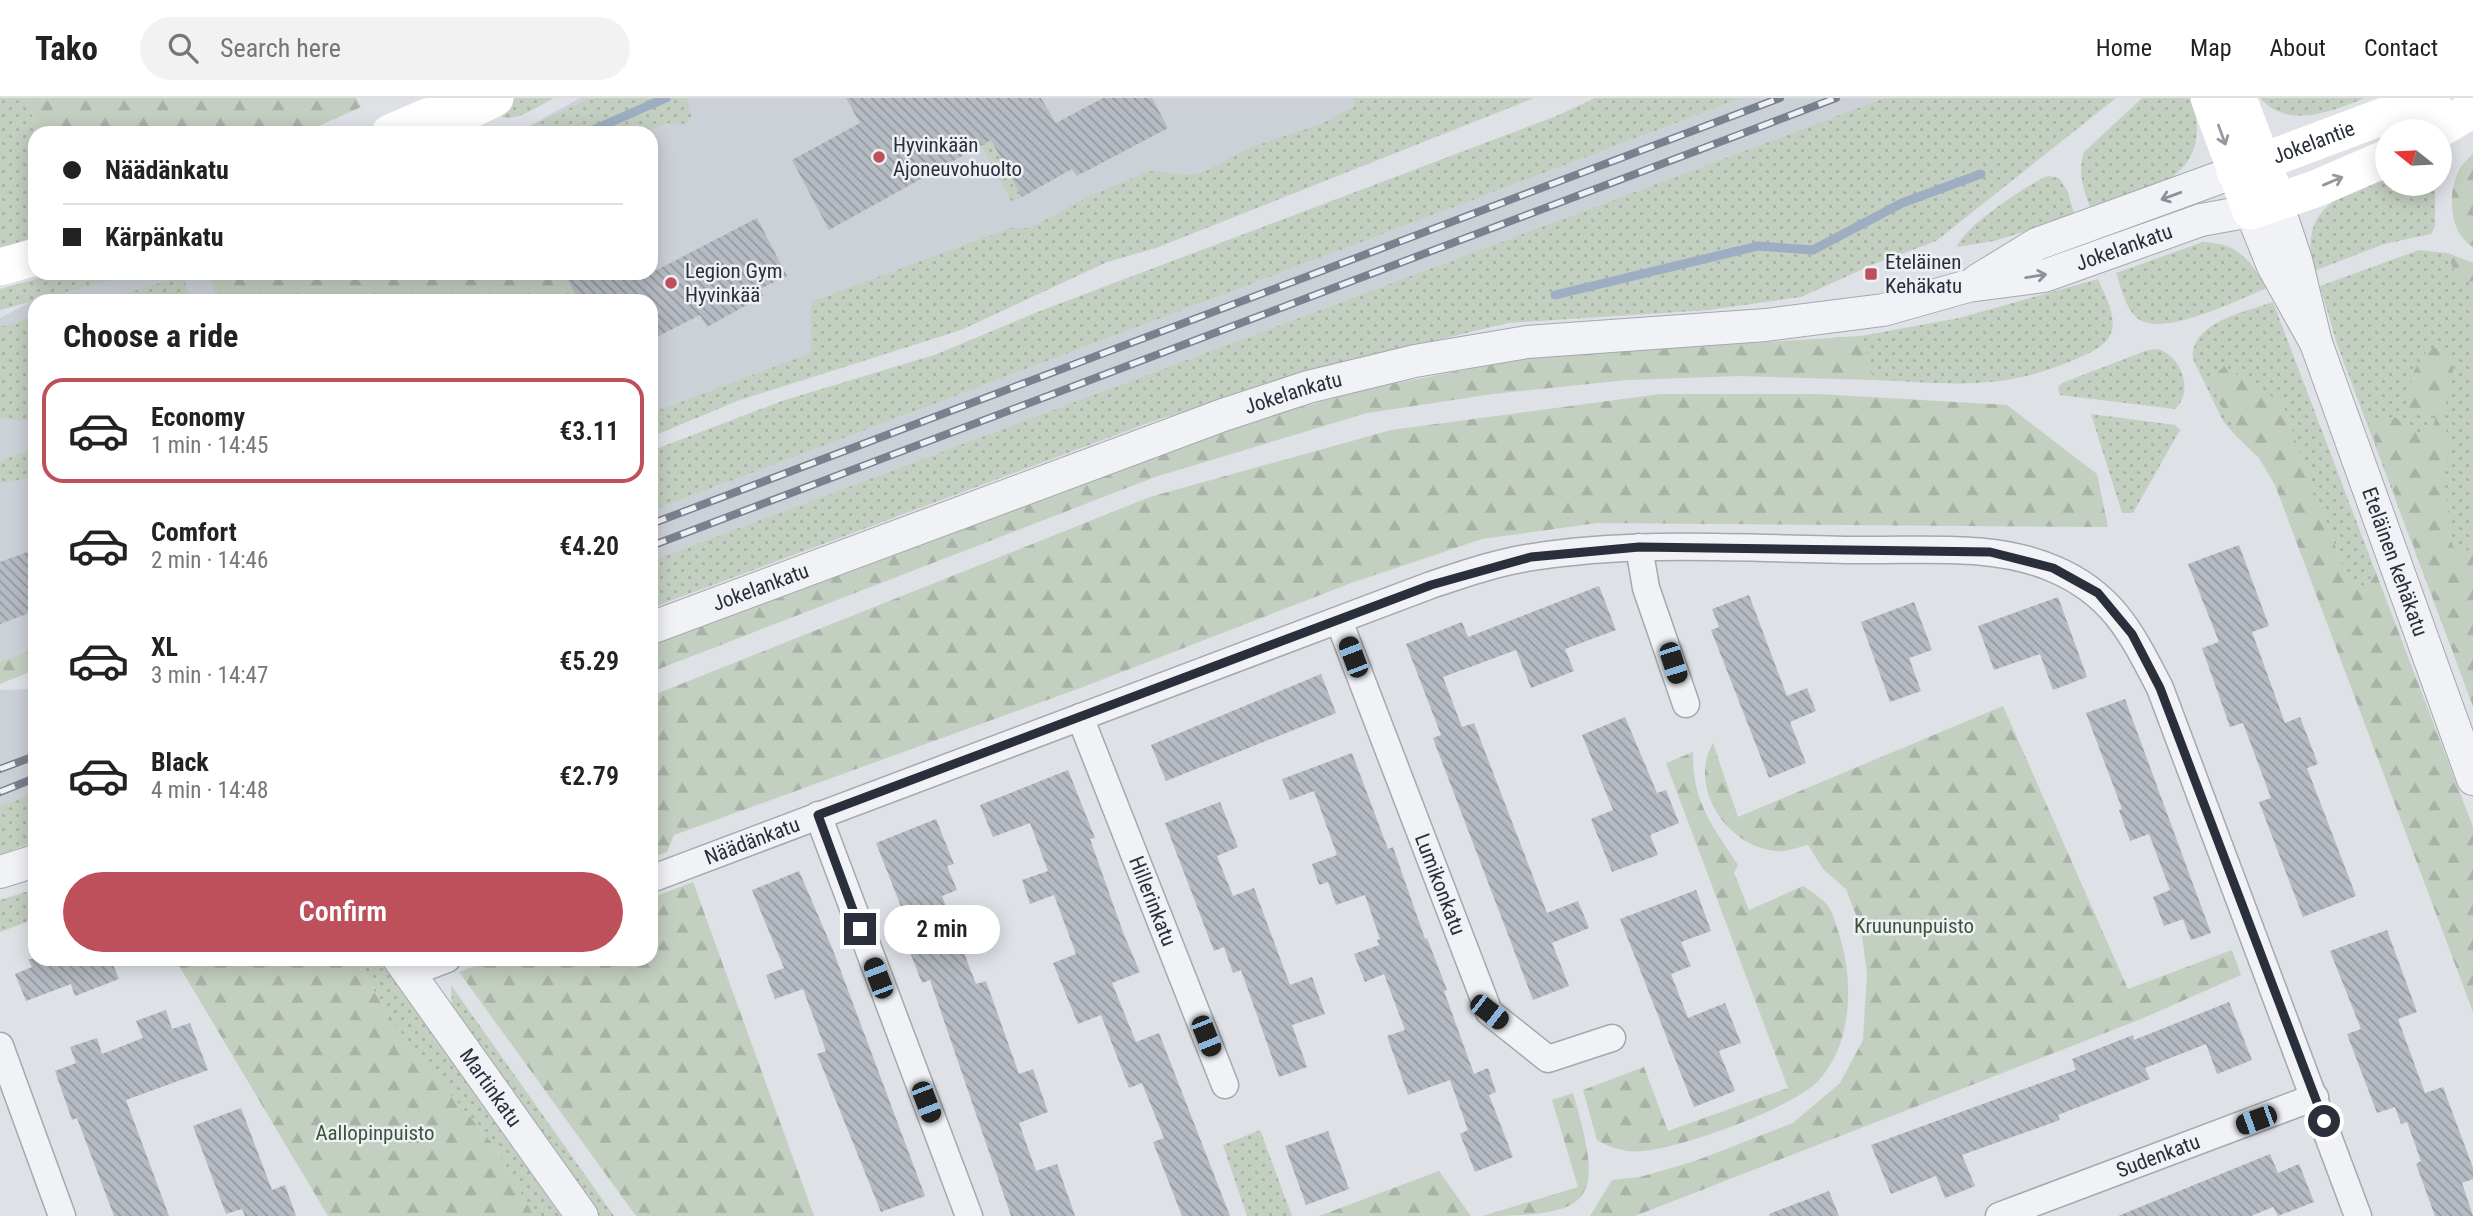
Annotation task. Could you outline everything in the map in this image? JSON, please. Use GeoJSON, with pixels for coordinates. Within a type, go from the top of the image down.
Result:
{"type":"FeatureCollection","features":[{"type":"Feature","properties":{"kind":"main road"},"geometry":{"type":"LineString","coordinates":[[400,126],[430,104],[472,109],[495,98]]}},
{"type":"Feature","properties":{"kind":"main road","name":"Eteläinen kehäkatu"},"geometry":{"type":"LineString","coordinates":[[2209,98],[2249,167],[2264,207]]}},
{"type":"Feature","properties":{"kind":"main road","name":"Eteläinen kehäkatu"},"geometry":{"type":"LineString","coordinates":[[2238,98],[2249,167]]}},
{"type":"Feature","properties":{"kind":"main road","name":"Jokelantie"},"geometry":{"type":"LineString","coordinates":[[2249,167],[2432,98]]}},
{"type":"Feature","properties":{"kind":"main road"},"geometry":{"type":"LineString","coordinates":[[2452,121],[2473,109]]}},
{"type":"Feature","properties":{"kind":"main road","name":"Jokelantie"},"geometry":{"type":"LineString","coordinates":[[2264,207],[2375,163]]}},
{"type":"Feature","properties":{"kind":"main road"},"geometry":{"type":"LineString","coordinates":[[0,267],[28,259]]}},
{"type":"Feature","properties":{"kind":"street","name":"Jokelankatu"},"geometry":{"type":"LineString","coordinates":[[1968,286],[2036,244],[2249,167]]}},
{"type":"Feature","properties":{"kind":"street","name":"Jokelankatu"},"geometry":{"type":"LineString","coordinates":[[658,625],[1198,424],[1308,387],[1415,361],[1527,342],[1766,325],[1883,310],[1968,286],[2044,276],[2201,220],[2264,207]]}},
{"type":"Feature","properties":{"kind":"street","name":"Eteläinen kehäkatu"},"geometry":{"type":"LineString","coordinates":[[2264,207],[2296,260],[2316,344],[2473,779]]}},
{"type":"Feature","properties":{"kind":"street","name":"Näädänkatu"},"geometry":{"type":"LineString","coordinates":[[658,876],[1431,585],[1484,568],[1531,557],[1639,547],[1990,552],[2053,568],[2098,593],[2132,634],[2160,688],[2358,1216]]}},
{"type":"Feature","properties":{"kind":"street"},"geometry":{"type":"LineString","coordinates":[[1639,547],[1646,587],[1686,704]]}},
{"type":"Feature","properties":{"kind":"street","name":"Lumikonkatu"},"geometry":{"type":"LineString","coordinates":[[1339,621],[1489,1012],[1548,1059],[1612,1038]]}},
{"type":"Feature","properties":{"kind":"street","name":"Hillerinkatu"},"geometry":{"type":"LineString","coordinates":[[1080,717],[1225,1085]]}},
{"type":"Feature","properties":{"kind":"street"},"geometry":{"type":"LineString","coordinates":[[818,815],[969,1216]]}},
{"type":"Feature","properties":{"kind":"street"},"geometry":{"type":"LineString","coordinates":[[0,872],[28,863]]}},
{"type":"Feature","properties":{"kind":"street","name":"Martinkatu"},"geometry":{"type":"LineString","coordinates":[[404,966],[582,1216]]}},
{"type":"Feature","properties":{"kind":"street"},"geometry":{"type":"LineString","coordinates":[[0,1046],[62,1216]]}},
{"type":"Feature","properties":{"kind":"street","name":"Sudenkatu"},"geometry":{"type":"LineString","coordinates":[[1999,1216],[2315,1097]]}},
{"type":"Feature","properties":{"kind":"shaded area"},"geometry":{"type":"Polygon","coordinates":[[[580,98],[1530,98],[658,418],[658,294],[45,294],[71,280],[658,280],[658,126],[530,126],[580,98]]]}},
{"type":"Feature","properties":{"kind":"shaded area"},"geometry":{"type":"Polygon","coordinates":[[[1742,98],[1885,98],[658,558],[658,508],[1742,98]]]}},
{"type":"Feature","properties":{"kind":"shaded area"},"geometry":{"type":"Polygon","coordinates":[[[28,303],[28,654],[0,664],[0,318],[28,303]]]}},
{"type":"Feature","properties":{"kind":"shaded area"},"geometry":{"type":"Polygon","coordinates":[[[28,689],[28,796],[0,806],[0,690],[28,689]]]}},
{"type":"Feature","properties":{"kind":"green space"},"geometry":{"type":"Polygon","coordinates":[[[0,98],[29,98],[34,126],[28,126],[28,241],[0,249],[0,98]]]}},
{"type":"Feature","properties":{"kind":"green space"},"geometry":{"type":"Polygon","coordinates":[[[29,98],[356,98],[361,107],[319,126],[34,126],[29,98]]]}},
{"type":"Feature","properties":{"kind":"green space"},"geometry":{"type":"Polygon","coordinates":[[[516,98],[554,98],[521,115],[502,117],[497,106],[516,98]]]}},
{"type":"Feature","properties":{"kind":"green space"},"geometry":{"type":"Polygon","coordinates":[[[591,98],[687,98],[692,117],[686,124],[666,123],[658,127],[531,126],[591,98]]]}},
{"type":"Feature","properties":{"kind":"green space"},"geometry":{"type":"Polygon","coordinates":[[[956,98],[968,98],[1022,197],[1011,201],[956,98]]]}},
{"type":"Feature","properties":{"kind":"green space"},"geometry":{"type":"Polygon","coordinates":[[[1353,98],[1534,98],[1156,248],[1107,262],[961,330],[737,401],[658,434],[658,410],[811,353],[811,302],[1010,228],[1030,228],[1092,195],[1150,171],[1188,175],[1206,171],[1252,147],[1319,125],[1355,106],[1353,98]]]}},
{"type":"Feature","properties":{"kind":"green space"},"geometry":{"type":"Polygon","coordinates":[[[1595,98],[1742,98],[658,508],[658,448],[782,401],[937,354],[1040,311],[1559,115],[1595,98]]]}},
{"type":"Feature","properties":{"kind":"green space"},"geometry":{"type":"Polygon","coordinates":[[[1885,98],[2116,98],[1936,241],[1872,265],[1801,297],[1709,310],[1508,323],[1302,373],[1151,422],[658,605],[658,558],[1885,98]]]}},
{"type":"Feature","properties":{"kind":"green space"},"geometry":{"type":"Polygon","coordinates":[[[2142,98],[2192,98],[2197,125],[2195,147],[2186,163],[2173,176],[2136,195],[2091,210],[2081,174],[2084,152],[2142,98]]]}},
{"type":"Feature","properties":{"kind":"green space"},"geometry":{"type":"Polygon","coordinates":[[[2260,98],[2365,98],[2325,112],[2297,115],[2271,108],[2260,98]]]}},
{"type":"Feature","properties":{"kind":"green space"},"geometry":{"type":"Polygon","coordinates":[[[2473,153],[2473,247],[2459,232],[2452,212],[2452,201],[2459,170],[2473,153]]]}},
{"type":"Feature","properties":{"kind":"green space"},"geometry":{"type":"Polygon","coordinates":[[[2048,176],[2059,178],[2067,190],[2075,216],[1994,241],[1957,247],[1961,239],[1983,218],[2048,176]]]}},
{"type":"Feature","properties":{"kind":"green space"},"geometry":{"type":"Polygon","coordinates":[[[2375,182],[2375,196],[2435,196],[2435,226],[2431,234],[2384,244],[2314,271],[2312,232],[2317,219],[2338,198],[2375,182]]]}},
{"type":"Feature","properties":{"kind":"green space"},"geometry":{"type":"Polygon","coordinates":[[[2203,242],[2226,246],[2242,255],[2267,288],[2181,321],[2147,323],[2136,317],[2126,302],[2116,273],[2203,242]]]}},
{"type":"Feature","properties":{"kind":"green space"},"geometry":{"type":"Polygon","coordinates":[[[2419,250],[2447,253],[2473,263],[2473,706],[2337,344],[2320,286],[2419,250]]]}},
{"type":"Feature","properties":{"kind":"green space"},"geometry":{"type":"Polygon","coordinates":[[[2447,253],[2473,263],[2473,281],[2466,282],[2456,275],[2447,253]]]}},
{"type":"Feature","properties":{"kind":"green space"},"geometry":{"type":"Polygon","coordinates":[[[2098,279],[2111,311],[2112,330],[2102,345],[2076,359],[2049,370],[2000,381],[1953,383],[1874,380],[1861,336],[1959,318],[2098,279]]]}},
{"type":"Feature","properties":{"kind":"green space"},"geometry":{"type":"Polygon","coordinates":[[[33,280],[109,280],[58,294],[28,294],[28,302],[0,310],[0,289],[33,280]]]}},
{"type":"Feature","properties":{"kind":"green space"},"geometry":{"type":"Polygon","coordinates":[[[170,280],[184,280],[189,294],[123,294],[170,280]]]}},
{"type":"Feature","properties":{"kind":"green space"},"geometry":{"type":"Polygon","coordinates":[[[210,280],[568,280],[575,294],[485,292],[216,294],[210,280]]]}},
{"type":"Feature","properties":{"kind":"green space"},"geometry":{"type":"Polygon","coordinates":[[[2273,302],[2376,573],[2363,586],[2348,580],[2282,403],[2219,403],[2233,423],[2236,436],[2223,421],[2193,359],[2194,346],[2210,327],[2273,302]]]}},
{"type":"Feature","properties":{"kind":"green space"},"geometry":{"type":"Polygon","coordinates":[[[28,319],[28,421],[0,418],[0,327],[28,319]]]}},
{"type":"Feature","properties":{"kind":"green space"},"geometry":{"type":"Polygon","coordinates":[[[1861,336],[1874,380],[1740,376],[1627,380],[1493,394],[1367,413],[1155,477],[658,669],[658,641],[1149,459],[1267,417],[1361,390],[1531,357],[1861,336]]]}},
{"type":"Feature","properties":{"kind":"green space"},"geometry":{"type":"Polygon","coordinates":[[[2442,347],[2449,354],[2453,371],[2444,412],[2449,452],[2441,487],[2448,505],[2452,545],[2457,553],[2473,549],[2473,706],[2367,419],[2394,417],[2420,433],[2433,429],[2435,419],[2430,413],[2408,411],[2409,393],[2412,377],[2424,355],[2430,348],[2442,347]]]}},
{"type":"Feature","properties":{"kind":"green space"},"geometry":{"type":"Polygon","coordinates":[[[2159,349],[2174,360],[2183,376],[2184,393],[2175,409],[2060,395],[2058,388],[2062,383],[2148,350],[2159,349]]]}},
{"type":"Feature","properties":{"kind":"green space"},"geometry":{"type":"Polygon","coordinates":[[[2224,366],[2282,403],[2348,580],[2363,586],[2376,573],[2473,827],[2473,1012],[2275,485],[2259,458],[2236,436],[2233,423],[2219,403],[2212,379],[2224,366]]]}},
{"type":"Feature","properties":{"kind":"green space"},"geometry":{"type":"Polygon","coordinates":[[[1660,394],[1819,394],[2007,405],[2097,474],[2108,527],[1597,523],[1482,539],[1351,583],[1083,687],[674,835],[667,852],[658,855],[658,693],[1150,497],[1391,430],[1660,394]]]}},
{"type":"Feature","properties":{"kind":"green space"},"geometry":{"type":"Polygon","coordinates":[[[2091,414],[2175,425],[2180,430],[2133,513],[2122,513],[2091,414]]]}},
{"type":"Feature","properties":{"kind":"green space"},"geometry":{"type":"Polygon","coordinates":[[[28,451],[28,478],[0,483],[0,461],[28,451]]]}},
{"type":"Feature","properties":{"kind":"green space"},"geometry":{"type":"Polygon","coordinates":[[[28,652],[28,673],[0,684],[0,662],[28,652]]]}},
{"type":"Feature","properties":{"kind":"green space","name":"Kruununpuisto"},"geometry":{"type":"Polygon","coordinates":[[[2003,706],[2128,989],[2232,950],[2241,975],[2141,1019],[1635,1216],[1590,1216],[1612,1180],[1640,1177],[1695,1161],[1793,1123],[1840,1083],[1863,1040],[1867,974],[1861,928],[1846,889],[1823,869],[1808,845],[1780,851],[1758,847],[1742,839],[1728,827],[1709,796],[1705,778],[1706,760],[1713,743],[1738,817],[2003,706]]]}},
{"type":"Feature","properties":{"kind":"green space"},"geometry":{"type":"Polygon","coordinates":[[[1693,752],[1700,799],[1712,825],[1738,865],[1734,873],[1749,910],[1803,886],[1830,908],[1847,969],[1844,1031],[1829,1068],[1802,1094],[1734,1126],[1708,1135],[1661,1148],[1625,1151],[1597,1140],[1583,1090],[1644,1067],[1668,1131],[1788,1088],[1666,763],[1693,752]]]}},
{"type":"Feature","properties":{"kind":"green space"},"geometry":{"type":"Polygon","coordinates":[[[28,796],[28,844],[0,854],[0,806],[28,796]]]}},
{"type":"Feature","properties":{"kind":"green space"},"geometry":{"type":"Polygon","coordinates":[[[693,882],[814,1216],[636,1216],[459,972],[475,966],[658,966],[658,895],[693,882]]]}},
{"type":"Feature","properties":{"kind":"green space"},"geometry":{"type":"Polygon","coordinates":[[[28,891],[28,922],[0,932],[0,900],[28,891]]]}},
{"type":"Feature","properties":{"kind":"green space","name":"Aallopinpuisto"},"geometry":{"type":"Polygon","coordinates":[[[179,966],[358,966],[408,1044],[492,1143],[534,1216],[328,1216],[179,966]]]}},
{"type":"Feature","properties":{"kind":"green space"},"geometry":{"type":"Polygon","coordinates":[[[358,966],[386,966],[561,1216],[534,1216],[492,1143],[408,1044],[358,966]]]}},
{"type":"Feature","properties":{"kind":"green space"},"geometry":{"type":"Polygon","coordinates":[[[451,985],[614,1216],[600,1216],[452,1006],[451,985]]]}},
{"type":"Feature","properties":{"kind":"green space"},"geometry":{"type":"Polygon","coordinates":[[[1573,1093],[1588,1157],[1588,1179],[1582,1195],[1570,1205],[1550,1212],[1483,1216],[1578,1187],[1552,1100],[1573,1093]]]}},
{"type":"Feature","properties":{"kind":"green space"},"geometry":{"type":"Polygon","coordinates":[[[1260,1130],[1292,1216],[1247,1216],[1223,1145],[1260,1130]]]}},
{"type":"Feature","properties":{"kind":"green space"},"geometry":{"type":"Polygon","coordinates":[[[1439,1171],[1471,1216],[1319,1216],[1439,1171]]]}},
{"type":"Feature","properties":{"kind":"building"},"geometry":{"type":"Polygon","coordinates":[[[846,98],[1041,98],[1056,123],[1103,98],[1152,98],[1168,128],[1077,176],[1072,169],[1022,197],[991,140],[829,230],[792,160],[860,123],[846,98]]]}},
{"type":"Feature","properties":{"kind":"building","name":"Legion Gym Hyvinkää"},"geometry":{"type":"Polygon","coordinates":[[[757,218],[787,276],[760,289],[763,296],[707,327],[700,315],[658,336],[658,294],[575,294],[568,280],[658,280],[658,269],[757,218]]]}},
{"type":"Feature","properties":{"kind":"building"},"geometry":{"type":"Polygon","coordinates":[[[2239,545],[2269,626],[2252,632],[2285,723],[2300,717],[2318,764],[2307,768],[2356,896],[2303,917],[2259,802],[2271,798],[2243,723],[2230,727],[2202,648],[2219,642],[2188,564],[2239,545]]]}},
{"type":"Feature","properties":{"kind":"building"},"geometry":{"type":"Polygon","coordinates":[[[28,552],[28,614],[0,624],[0,562],[28,552]]]}},
{"type":"Feature","properties":{"kind":"building"},"geometry":{"type":"Polygon","coordinates":[[[1599,586],[1616,630],[1565,649],[1574,671],[1531,688],[1516,650],[1443,677],[1462,727],[1474,723],[1547,913],[1578,901],[1589,928],[1552,943],[1569,986],[1533,1000],[1433,738],[1441,735],[1406,644],[1462,622],[1468,637],[1599,586]]]}},
{"type":"Feature","properties":{"kind":"building"},"geometry":{"type":"Polygon","coordinates":[[[1749,595],[1787,696],[1807,688],[1816,711],[1790,722],[1806,763],[1769,778],[1711,630],[1719,627],[1712,609],[1749,595]]]}},
{"type":"Feature","properties":{"kind":"building"},"geometry":{"type":"Polygon","coordinates":[[[2058,597],[2087,677],[2053,690],[2040,654],[1994,670],[1978,626],[2058,597]]]}},
{"type":"Feature","properties":{"kind":"building"},"geometry":{"type":"Polygon","coordinates":[[[1914,602],[1932,650],[1909,658],[1921,691],[1890,702],[1861,622],[1914,602]]]}},
{"type":"Feature","properties":{"kind":"building"},"geometry":{"type":"Polygon","coordinates":[[[1321,674],[1336,713],[1166,781],[1151,745],[1321,674]]]}},
{"type":"Feature","properties":{"kind":"building"},"geometry":{"type":"Polygon","coordinates":[[[2125,699],[2211,933],[2191,940],[2183,919],[2164,926],[2153,897],[2170,890],[2149,834],[2130,841],[2119,810],[2122,809],[2086,713],[2125,699]]]}},
{"type":"Feature","properties":{"kind":"building"},"geometry":{"type":"Polygon","coordinates":[[[1625,717],[1657,793],[1666,790],[1679,823],[1650,835],[1658,855],[1612,872],[1591,819],[1613,810],[1582,735],[1625,717]]]}},
{"type":"Feature","properties":{"kind":"building"},"geometry":{"type":"Polygon","coordinates":[[[1352,753],[1388,849],[1393,847],[1425,939],[1427,938],[1447,990],[1444,991],[1474,1074],[1488,1068],[1496,1092],[1489,1095],[1513,1157],[1475,1172],[1460,1134],[1468,1130],[1450,1080],[1408,1095],[1387,1036],[1405,1030],[1384,974],[1365,982],[1354,954],[1379,945],[1377,940],[1380,939],[1365,895],[1336,905],[1328,882],[1319,885],[1312,864],[1337,855],[1314,791],[1290,800],[1282,779],[1352,753]]]}},
{"type":"Feature","properties":{"kind":"building"},"geometry":{"type":"Polygon","coordinates":[[[1068,770],[1095,838],[1090,839],[1124,935],[1140,972],[1112,983],[1136,1042],[1159,1033],[1230,1216],[1182,1216],[1153,1142],[1164,1138],[1142,1083],[1129,1088],[1101,1015],[1078,1024],[1053,963],[1076,954],[1054,895],[1030,904],[1022,880],[1048,871],[1030,823],[993,837],[980,805],[1068,770]]]}},
{"type":"Feature","properties":{"kind":"building"},"geometry":{"type":"Polygon","coordinates":[[[1220,802],[1238,847],[1217,856],[1233,896],[1254,888],[1290,985],[1312,977],[1325,1014],[1292,1025],[1307,1067],[1279,1077],[1241,970],[1233,973],[1224,947],[1214,951],[1165,823],[1220,802]]]}},
{"type":"Feature","properties":{"kind":"building"},"geometry":{"type":"Polygon","coordinates":[[[936,819],[954,864],[947,866],[957,890],[942,896],[976,984],[986,981],[1019,1074],[1033,1069],[1048,1112],[1019,1123],[1036,1171],[1057,1164],[1075,1216],[1011,1216],[930,980],[922,983],[906,942],[912,940],[876,843],[936,819]]]}},
{"type":"Feature","properties":{"kind":"building"},"geometry":{"type":"Polygon","coordinates":[[[799,871],[833,950],[925,1196],[881,1212],[817,1054],[826,1051],[803,989],[775,999],[766,975],[784,968],[752,890],[799,871]]]}},
{"type":"Feature","properties":{"kind":"building"},"geometry":{"type":"Polygon","coordinates":[[[1696,890],[1711,931],[1681,942],[1691,966],[1671,974],[1688,1018],[1725,1003],[1741,1043],[1719,1051],[1735,1091],[1694,1107],[1620,919],[1696,890]]]}},
{"type":"Feature","properties":{"kind":"building"},"geometry":{"type":"Polygon","coordinates":[[[2387,930],[2417,1012],[2398,1019],[2425,1093],[2443,1087],[2473,1168],[2473,1179],[2462,1183],[2473,1216],[2435,1216],[2416,1164],[2421,1161],[2407,1122],[2401,1124],[2395,1107],[2377,1113],[2347,1034],[2361,1029],[2330,951],[2387,930]]]}},
{"type":"Feature","properties":{"kind":"building"},"geometry":{"type":"Polygon","coordinates":[[[114,966],[119,979],[75,996],[71,984],[26,1001],[15,974],[32,967],[114,966]]]}},
{"type":"Feature","properties":{"kind":"building"},"geometry":{"type":"Polygon","coordinates":[[[2229,1002],[2252,1060],[2217,1074],[2206,1044],[2145,1068],[2150,1079],[2058,1115],[2060,1120],[1962,1155],[1975,1186],[1945,1198],[1936,1176],[1891,1194],[1871,1145],[2076,1070],[2072,1059],[2133,1035],[2134,1040],[2229,1002]]]}},
{"type":"Feature","properties":{"kind":"building"},"geometry":{"type":"Polygon","coordinates":[[[166,1010],[172,1029],[190,1023],[208,1070],[126,1100],[169,1216],[114,1216],[77,1118],[72,1120],[55,1071],[76,1063],[70,1047],[97,1038],[102,1054],[143,1038],[136,1021],[166,1010]]]}},
{"type":"Feature","properties":{"kind":"building"},"geometry":{"type":"Polygon","coordinates":[[[241,1108],[272,1190],[285,1185],[296,1216],[245,1216],[242,1209],[226,1214],[193,1126],[241,1108]]]}},
{"type":"Feature","properties":{"kind":"building"},"geometry":{"type":"Polygon","coordinates":[[[1328,1131],[1349,1189],[1306,1205],[1285,1146],[1328,1131]]]}},
{"type":"Feature","properties":{"kind":"building"},"geometry":{"type":"Polygon","coordinates":[[[2270,1154],[2278,1173],[2299,1164],[2314,1202],[2278,1216],[2273,1207],[2251,1216],[2118,1216],[2270,1154]]]}},
{"type":"Feature","properties":{"kind":"building"},"geometry":{"type":"Polygon","coordinates":[[[1829,1191],[1839,1216],[1769,1214],[1829,1191]]]}},
{"type":"Feature","properties":{"kind":"waterway"},"geometry":{"type":"LineString","coordinates":[[602,126],[666,98]]}},
{"type":"Feature","properties":{"kind":"waterway"},"geometry":{"type":"LineString","coordinates":[[1555,295],[1758,246],[1813,250],[1902,203],[1981,174]]}},
{"type":"Feature","properties":{"kind":"railway"},"geometry":{"type":"LineString","coordinates":[[658,521],[1780,98]]}},
{"type":"Feature","properties":{"kind":"railway"},"geometry":{"type":"LineString","coordinates":[[658,543],[1836,98]]}},
{"type":"Feature","properties":{"kind":"railway"},"geometry":{"type":"LineString","coordinates":[[0,769],[28,759]]}},
{"type":"Feature","properties":{"kind":"railway"},"geometry":{"type":"LineString","coordinates":[[0,792],[28,781]]}},
{"type":"Feature","properties":{"kind":"place","name":"Hyvinkään Ajoneuvohuolto"},"geometry":{"type":"Point","coordinates":[879,157]}},
{"type":"Feature","properties":{"kind":"place","name":"Eteläinen Kehäkatu"},"geometry":{"type":"Point","coordinates":[1871,274]}},
{"type":"Feature","properties":{"kind":"place","name":"Legion Gym Hyvinkää"},"geometry":{"type":"Point","coordinates":[671,283]}},
{"type":"Feature","properties":{"kind":"route"},"geometry":{"type":"LineString","coordinates":[[860,929],[818,815],[1431,585],[1531,557],[1639,547],[1990,552],[2053,568],[2098,593],[2132,634],[2160,688],[2324,1121]]}}]}
